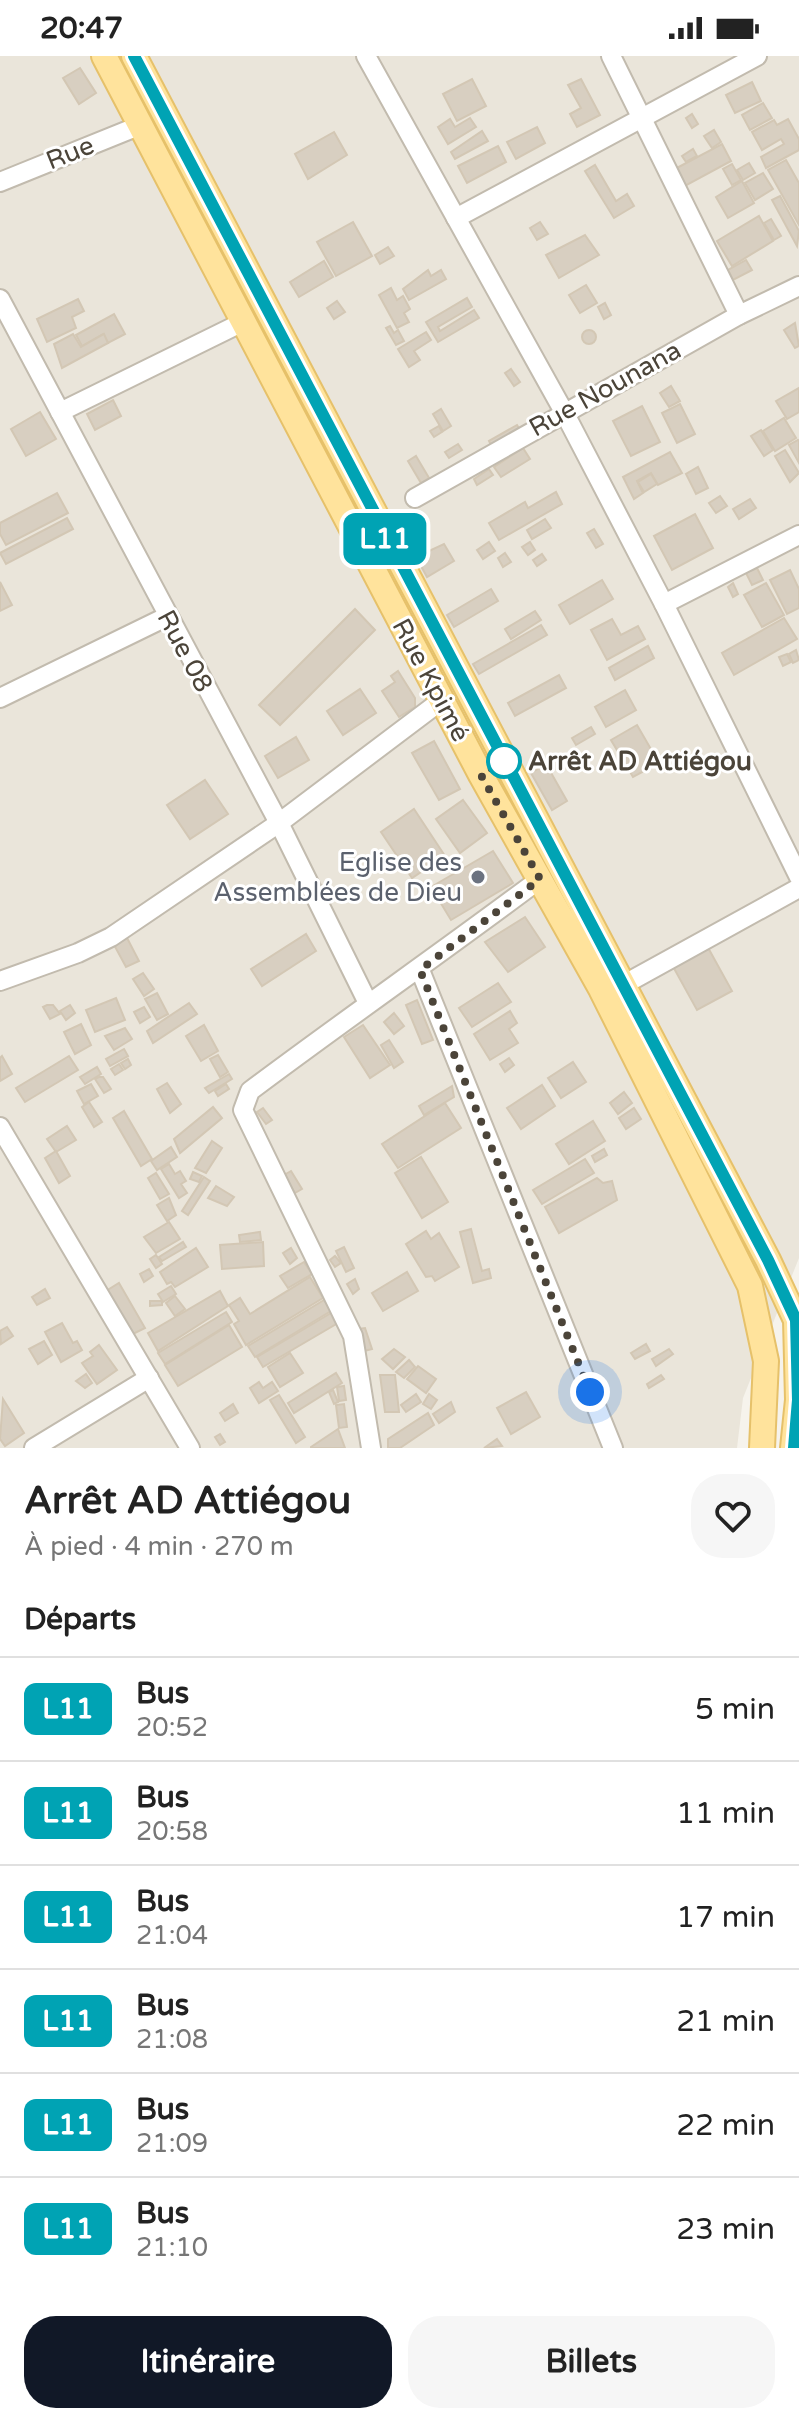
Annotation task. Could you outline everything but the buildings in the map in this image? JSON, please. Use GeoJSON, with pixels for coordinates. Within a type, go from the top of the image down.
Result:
{"type":"FeatureCollection","features":[{"type":"Feature","properties":{"kind":"main road","name":"Rue Kpimé"},"geometry":{"type":"LineString","coordinates":[[104,56],[442,700],[601,989],[750,1286],[766,1361],[762,1448]]}},
{"type":"Feature","properties":{"kind":"main road","name":"Rue Kpimé"},"geometry":{"type":"LineString","coordinates":[[134,56],[797,1314],[798,1400],[793,1448]]}},
{"type":"Feature","properties":{"kind":"street"},"geometry":{"type":"LineString","coordinates":[[366,56],[564,412],[664,604],[799,877]]}},
{"type":"Feature","properties":{"kind":"street"},"geometry":{"type":"LineString","coordinates":[[611,56],[739,315]]}},
{"type":"Feature","properties":{"kind":"street"},"geometry":{"type":"LineString","coordinates":[[456,218],[757,56]]}},
{"type":"Feature","properties":{"kind":"street","name":"Rue"},"geometry":{"type":"LineString","coordinates":[[0,182],[141,125]]}},
{"type":"Feature","properties":{"kind":"street","name":"Rue Nounana"},"geometry":{"type":"LineString","coordinates":[[415,498],[739,315],[799,286]]}},
{"type":"Feature","properties":{"kind":"street","name":"Rue 08"},"geometry":{"type":"LineString","coordinates":[[0,299],[166,617],[279,823],[368,1003]]}},
{"type":"Feature","properties":{"kind":"street"},"geometry":{"type":"LineString","coordinates":[[60,412],[243,322]]}},
{"type":"Feature","properties":{"kind":"street"},"geometry":{"type":"LineString","coordinates":[[664,604],[799,535]]}},
{"type":"Feature","properties":{"kind":"street"},"geometry":{"type":"LineString","coordinates":[[0,698],[166,617]]}},
{"type":"Feature","properties":{"kind":"street"},"geometry":{"type":"LineString","coordinates":[[0,981],[111,937],[279,823],[442,700]]}},
{"type":"Feature","properties":{"kind":"street"},"geometry":{"type":"LineString","coordinates":[[371,1448],[353,1336],[243,1110],[250,1091],[368,1003],[420,970],[540,879]]}},
{"type":"Feature","properties":{"kind":"street"},"geometry":{"type":"LineString","coordinates":[[623,985],[799,888]]}},
{"type":"Feature","properties":{"kind":"street"},"geometry":{"type":"LineString","coordinates":[[420,970],[613,1448]]}},
{"type":"Feature","properties":{"kind":"street"},"geometry":{"type":"LineString","coordinates":[[0,1127],[190,1448]]}},
{"type":"Feature","properties":{"kind":"street"},"geometry":{"type":"LineString","coordinates":[[34,1448],[149,1378]]}},
{"type":"Feature","properties":{"kind":"shaded area"},"geometry":{"type":"Polygon","coordinates":[[[0,56],[799,56],[799,1258],[743,1398],[737,1448],[0,1448],[0,56]]]}},
{"type":"Feature","properties":{"kind":"bus line","name":"L11"},"geometry":{"type":"LineString","coordinates":[[134,56],[202,179],[384,536],[768,1260],[796,1320],[798,1400],[794,1448]]}},
{"type":"Feature","properties":{"kind":"place","name":"Arrêt AD Attiégou"},"geometry":{"type":"Point","coordinates":[504,761]}},
{"type":"Feature","properties":{"kind":"place","name":"Eglise des Assemblées de Dieu"},"geometry":{"type":"Point","coordinates":[478,877]}},
{"type":"Feature","properties":{"kind":"route"},"geometry":{"type":"LineString","coordinates":[[504,761],[481,775],[540,879],[420,970],[590,1392]]}}]}
